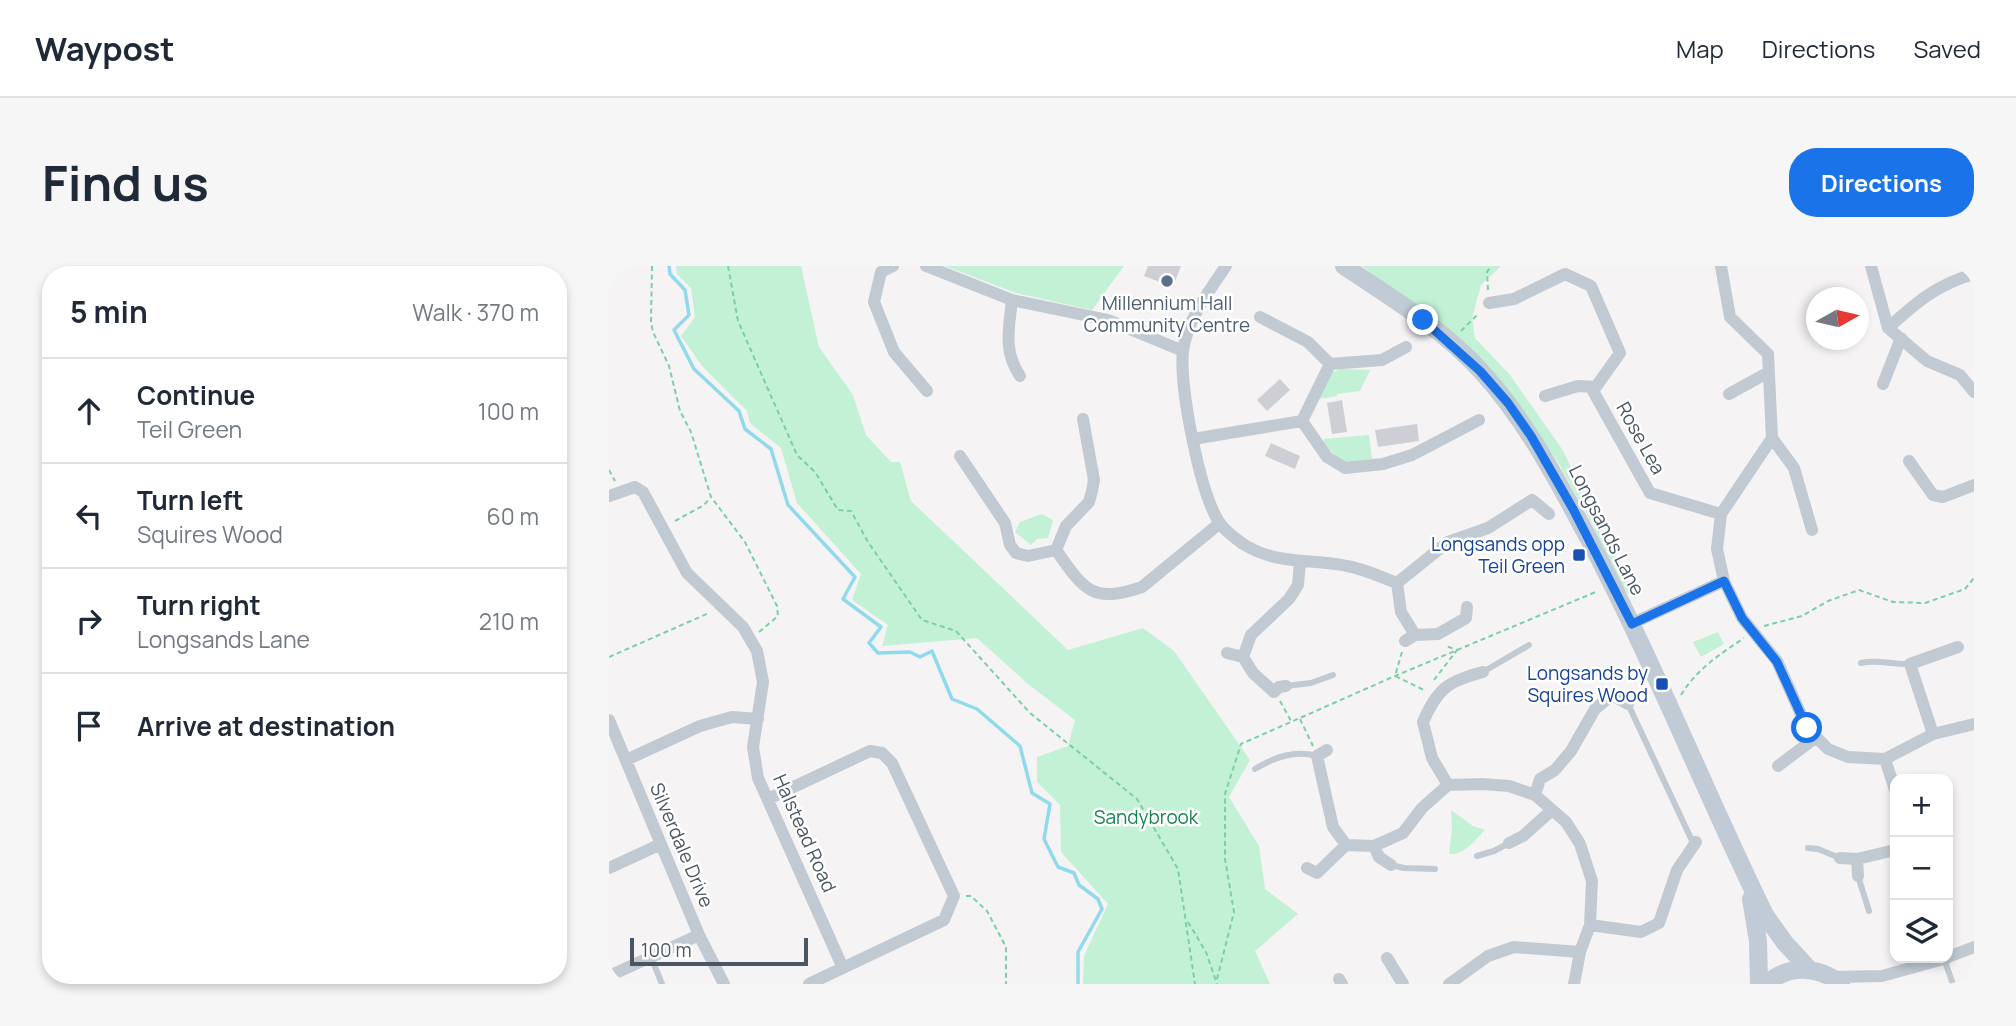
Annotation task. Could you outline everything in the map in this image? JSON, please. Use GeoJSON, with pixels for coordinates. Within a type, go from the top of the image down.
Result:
{"type":"FeatureCollection","features":[{"type":"Feature","properties":{"kind":"main road","name":"Longsands Lane"},"geometry":{"type":"LineString","coordinates":[[1344,266],[1451,342],[1487,379],[1531,436],[1632,624],[1747,878]]}},
{"type":"Feature","properties":{"kind":"main road"},"geometry":{"type":"LineString","coordinates":[[1747,878],[1773,928],[1809,969],[1836,980]]}},
{"type":"Feature","properties":{"kind":"main road"},"geometry":{"type":"LineString","coordinates":[[1747,878],[1758,941],[1759,984]]}},
{"type":"Feature","properties":{"kind":"main road"},"geometry":{"type":"LineString","coordinates":[[1766,984],[1788,971],[1809,969]]}},
{"type":"Feature","properties":{"kind":"street"},"geometry":{"type":"LineString","coordinates":[[893,266],[881,272],[874,302],[894,352],[927,391]]}},
{"type":"Feature","properties":{"kind":"street"},"geometry":{"type":"LineString","coordinates":[[926,266],[1012,300],[1108,320],[1183,351]]}},
{"type":"Feature","properties":{"kind":"street"},"geometry":{"type":"LineString","coordinates":[[1226,266],[1190,326],[1183,351],[1187,414],[1204,484],[1220,523],[1242,544],[1268,555],[1300,562],[1346,565],[1397,583]]}},
{"type":"Feature","properties":{"kind":"street"},"geometry":{"type":"LineString","coordinates":[[1721,266],[1730,317],[1768,354],[1772,439],[1794,467],[1812,530]]}},
{"type":"Feature","properties":{"kind":"street"},"geometry":{"type":"LineString","coordinates":[[1871,266],[1888,328],[1927,361],[1960,374],[1974,392]]}},
{"type":"Feature","properties":{"kind":"street","name":"Rose Lea"},"geometry":{"type":"LineString","coordinates":[[1489,303],[1514,299],[1565,274],[1591,286],[1620,353],[1593,391],[1650,493],[1721,514]]}},
{"type":"Feature","properties":{"kind":"street"},"geometry":{"type":"LineString","coordinates":[[1888,328],[1923,296],[1958,278],[1974,274]]}},
{"type":"Feature","properties":{"kind":"street"},"geometry":{"type":"LineString","coordinates":[[1012,300],[1007,341],[1011,363],[1020,376]]}},
{"type":"Feature","properties":{"kind":"street"},"geometry":{"type":"LineString","coordinates":[[1260,317],[1308,342],[1330,364]]}},
{"type":"Feature","properties":{"kind":"street"},"geometry":{"type":"LineString","coordinates":[[1884,384],[1901,338]]}},
{"type":"Feature","properties":{"kind":"street"},"geometry":{"type":"LineString","coordinates":[[1330,364],[1382,359],[1406,347]]}},
{"type":"Feature","properties":{"kind":"street"},"geometry":{"type":"LineString","coordinates":[[1302,421],[1330,364]]}},
{"type":"Feature","properties":{"kind":"street"},"geometry":{"type":"LineString","coordinates":[[1729,394],[1769,372]]}},
{"type":"Feature","properties":{"kind":"street"},"geometry":{"type":"LineString","coordinates":[[1545,396],[1579,386],[1595,387]]}},
{"type":"Feature","properties":{"kind":"street"},"geometry":{"type":"LineString","coordinates":[[1056,550],[1066,526],[1089,502],[1093,491],[1094,480],[1083,419]]}},
{"type":"Feature","properties":{"kind":"street"},"geometry":{"type":"LineString","coordinates":[[1302,421],[1327,457],[1345,468],[1383,464],[1412,455],[1479,420]]}},
{"type":"Feature","properties":{"kind":"street"},"geometry":{"type":"LineString","coordinates":[[1193,439],[1302,421]]}},
{"type":"Feature","properties":{"kind":"street"},"geometry":{"type":"LineString","coordinates":[[1772,439],[1721,514],[1717,549],[1724,581],[1742,618],[1777,662],[1799,715],[1815,738],[1828,749],[1848,757],[1885,759],[1933,734],[1974,724]]}},
{"type":"Feature","properties":{"kind":"street"},"geometry":{"type":"LineString","coordinates":[[960,456],[1005,523],[1010,545],[1016,553],[1028,556],[1056,550]]}},
{"type":"Feature","properties":{"kind":"street"},"geometry":{"type":"LineString","coordinates":[[1909,461],[1933,495],[1943,497],[1974,485]]}},
{"type":"Feature","properties":{"kind":"street","name":"Halstead Road"},"geometry":{"type":"LineString","coordinates":[[609,496],[635,487],[643,492],[687,573],[743,627],[757,651],[763,681],[753,747],[758,778],[843,968]]}},
{"type":"Feature","properties":{"kind":"street"},"geometry":{"type":"LineString","coordinates":[[1397,583],[1448,542],[1488,528],[1532,500],[1549,514]]}},
{"type":"Feature","properties":{"kind":"street"},"geometry":{"type":"LineString","coordinates":[[1056,550],[1087,589],[1105,595],[1127,592],[1156,578],[1220,523]]}},
{"type":"Feature","properties":{"kind":"street"},"geometry":{"type":"LineString","coordinates":[[1243,657],[1251,635],[1289,599],[1298,585],[1300,562]]}},
{"type":"Feature","properties":{"kind":"street"},"geometry":{"type":"LineString","coordinates":[[1632,624],[1724,581]]}},
{"type":"Feature","properties":{"kind":"street"},"geometry":{"type":"LineString","coordinates":[[1397,583],[1401,612],[1410,638],[1438,634],[1466,618],[1467,607]]}},
{"type":"Feature","properties":{"kind":"street"},"geometry":{"type":"LineString","coordinates":[[1933,734],[1910,664],[1958,647]]}},
{"type":"Feature","properties":{"kind":"street"},"geometry":{"type":"LineString","coordinates":[[1227,653],[1243,657],[1253,673],[1280,689]]}},
{"type":"Feature","properties":{"kind":"street"},"geometry":{"type":"LineString","coordinates":[[1448,785],[1432,758],[1423,722],[1440,690],[1464,677],[1483,672]]}},
{"type":"Feature","properties":{"kind":"street"},"geometry":{"type":"LineString","coordinates":[[1535,795],[1540,779],[1555,770],[1571,751],[1595,709],[1612,695],[1627,704]]}},
{"type":"Feature","properties":{"kind":"street"},"geometry":{"type":"LineString","coordinates":[[626,760],[700,726],[732,717],[758,719]]}},
{"type":"Feature","properties":{"kind":"street","name":"Silverdale Drive"},"geometry":{"type":"LineString","coordinates":[[609,720],[699,934],[724,984]]}},
{"type":"Feature","properties":{"kind":"street"},"geometry":{"type":"LineString","coordinates":[[1778,766],[1815,738]]}},
{"type":"Feature","properties":{"kind":"street"},"geometry":{"type":"LineString","coordinates":[[768,799],[870,751],[882,753],[893,763],[954,895],[944,920],[810,984]]}},
{"type":"Feature","properties":{"kind":"street"},"geometry":{"type":"LineString","coordinates":[[1322,753],[1333,827],[1346,845]]}},
{"type":"Feature","properties":{"kind":"street"},"geometry":{"type":"LineString","coordinates":[[1885,759],[1890,774]]}},
{"type":"Feature","properties":{"kind":"street"},"geometry":{"type":"LineString","coordinates":[[1307,868],[1317,873],[1346,845],[1374,846],[1403,833],[1422,808],[1448,785],[1482,783],[1509,786],[1535,795],[1566,822],[1580,844],[1592,881],[1590,925],[1580,951],[1574,984]]}},
{"type":"Feature","properties":{"kind":"street"},"geometry":{"type":"LineString","coordinates":[[1509,843],[1523,836],[1552,810]]}},
{"type":"Feature","properties":{"kind":"street"},"geometry":{"type":"LineString","coordinates":[[609,869],[660,844]]}},
{"type":"Feature","properties":{"kind":"street"},"geometry":{"type":"LineString","coordinates":[[1590,925],[1641,932],[1659,923],[1677,870],[1695,844]]}},
{"type":"Feature","properties":{"kind":"street"},"geometry":{"type":"LineString","coordinates":[[1374,846],[1379,857],[1391,865]]}},
{"type":"Feature","properties":{"kind":"street"},"geometry":{"type":"LineString","coordinates":[[1840,858],[1857,859],[1890,851]]}},
{"type":"Feature","properties":{"kind":"street"},"geometry":{"type":"LineString","coordinates":[[1857,859],[1859,876]]}},
{"type":"Feature","properties":{"kind":"street"},"geometry":{"type":"LineString","coordinates":[[609,976],[699,934]]}},
{"type":"Feature","properties":{"kind":"street"},"geometry":{"type":"LineString","coordinates":[[1448,984],[1488,956],[1514,947],[1580,951]]}},
{"type":"Feature","properties":{"kind":"street"},"geometry":{"type":"LineString","coordinates":[[1953,955],[1974,947]]}},
{"type":"Feature","properties":{"kind":"street"},"geometry":{"type":"LineString","coordinates":[[1387,958],[1403,984]]}},
{"type":"Feature","properties":{"kind":"street"},"geometry":{"type":"LineString","coordinates":[[1836,980],[1878,980],[1931,963]]}},
{"type":"Feature","properties":{"kind":"lane"},"geometry":{"type":"LineString","coordinates":[[1483,672],[1529,645]]}},
{"type":"Feature","properties":{"kind":"lane"},"geometry":{"type":"LineString","coordinates":[[1861,663],[1873,660],[1893,665],[1910,664]]}},
{"type":"Feature","properties":{"kind":"lane"},"geometry":{"type":"LineString","coordinates":[[1280,689],[1311,683],[1333,675]]}},
{"type":"Feature","properties":{"kind":"lane"},"geometry":{"type":"LineString","coordinates":[[1627,704],[1695,844]]}},
{"type":"Feature","properties":{"kind":"lane"},"geometry":{"type":"LineString","coordinates":[[1255,769],[1288,754],[1322,753]]}},
{"type":"Feature","properties":{"kind":"lane"},"geometry":{"type":"LineString","coordinates":[[1477,856],[1509,843]]}},
{"type":"Feature","properties":{"kind":"lane"},"geometry":{"type":"LineString","coordinates":[[1808,848],[1840,858]]}},
{"type":"Feature","properties":{"kind":"lane"},"geometry":{"type":"LineString","coordinates":[[1391,865],[1435,869]]}},
{"type":"Feature","properties":{"kind":"lane"},"geometry":{"type":"LineString","coordinates":[[1859,876],[1869,911]]}},
{"type":"Feature","properties":{"kind":"lane"},"geometry":{"type":"LineString","coordinates":[[650,957],[663,984]]}},
{"type":"Feature","properties":{"kind":"lane"},"geometry":{"type":"LineString","coordinates":[[1947,963],[1953,984]]}},
{"type":"Feature","properties":{"kind":"path"},"geometry":{"type":"LineString","coordinates":[[652,266],[653,332],[667,359],[680,411],[694,439],[711,497],[745,542],[777,606],[778,616],[775,620],[750,639]]}},
{"type":"Feature","properties":{"kind":"path"},"geometry":{"type":"LineString","coordinates":[[728,266],[738,321],[797,455],[815,472],[838,510],[851,511],[868,542],[922,620],[955,631],[1030,713],[1137,799],[1178,869],[1195,984]]}},
{"type":"Feature","properties":{"kind":"path"},"geometry":{"type":"LineString","coordinates":[[1451,342],[1489,303],[1487,272],[1491,266]]}},
{"type":"Feature","properties":{"kind":"path"},"geometry":{"type":"LineString","coordinates":[[666,532],[677,518],[704,506],[711,497]]}},
{"type":"Feature","properties":{"kind":"path"},"geometry":{"type":"LineString","coordinates":[[1666,700],[1678,701],[1688,684],[1707,665],[1768,624],[1802,616],[1828,601],[1859,590],[1893,601],[1924,603],[1965,589],[1974,578]]}},
{"type":"Feature","properties":{"kind":"path"},"geometry":{"type":"LineString","coordinates":[[1217,984],[1234,912],[1224,859],[1225,794],[1241,744],[1395,676],[1613,586]]}},
{"type":"Feature","properties":{"kind":"path"},"geometry":{"type":"LineString","coordinates":[[609,657],[722,607]]}},
{"type":"Feature","properties":{"kind":"path"},"geometry":{"type":"LineString","coordinates":[[1395,676],[1410,638]]}},
{"type":"Feature","properties":{"kind":"path"},"geometry":{"type":"LineString","coordinates":[[1434,681],[1457,650]]}},
{"type":"Feature","properties":{"kind":"path"},"geometry":{"type":"LineString","coordinates":[[1395,676],[1426,691]]}},
{"type":"Feature","properties":{"kind":"path"},"geometry":{"type":"LineString","coordinates":[[1280,689],[1292,722]]}},
{"type":"Feature","properties":{"kind":"path"},"geometry":{"type":"LineString","coordinates":[[1300,718],[1322,753]]}},
{"type":"Feature","properties":{"kind":"path"},"geometry":{"type":"LineString","coordinates":[[954,895],[971,896],[988,911],[1006,947],[1006,984]]}},
{"type":"Feature","properties":{"kind":"path"},"geometry":{"type":"LineString","coordinates":[[1186,919],[1206,952],[1217,979]]}},
{"type":"Feature","properties":{"kind":"green space","name":"Sandybrook"},"geometry":{"type":"Polygon","coordinates":[[[676,266],[801,266],[819,347],[853,395],[866,435],[891,462],[900,462],[911,501],[1068,650],[1143,628],[1174,651],[1250,760],[1229,797],[1259,846],[1265,889],[1298,914],[1255,951],[1270,984],[1083,984],[1084,956],[1108,904],[1061,852],[1060,805],[1037,782],[1037,757],[1068,746],[1075,720],[1028,684],[977,638],[882,646],[888,625],[852,600],[861,574],[797,503],[781,448],[750,423],[747,411],[702,366],[681,336],[695,317],[691,288],[677,274],[676,266]]]}},
{"type":"Feature","properties":{"kind":"green space"},"geometry":{"type":"Polygon","coordinates":[[[945,266],[1124,266],[1092,310],[1016,293],[945,266]]]}},
{"type":"Feature","properties":{"kind":"green space"},"geometry":{"type":"Polygon","coordinates":[[[1362,266],[1501,266],[1481,285],[1472,318],[1475,338],[1510,375],[1562,449],[1637,599],[1623,591],[1592,524],[1558,462],[1488,365],[1457,336],[1362,266]]]}},
{"type":"Feature","properties":{"kind":"green space"},"geometry":{"type":"Polygon","coordinates":[[[1341,369],[1370,370],[1360,391],[1320,399],[1317,397],[1331,373],[1341,369]]]}},
{"type":"Feature","properties":{"kind":"green space"},"geometry":{"type":"Polygon","coordinates":[[[1369,435],[1372,459],[1342,462],[1324,444],[1324,439],[1369,435]]]}},
{"type":"Feature","properties":{"kind":"green space"},"geometry":{"type":"Polygon","coordinates":[[[1042,514],[1053,520],[1048,538],[1037,539],[1031,545],[1015,532],[1020,522],[1042,514]]]}},
{"type":"Feature","properties":{"kind":"green space"},"geometry":{"type":"Polygon","coordinates":[[[1718,632],[1724,644],[1701,657],[1693,642],[1718,632]]]}},
{"type":"Feature","properties":{"kind":"green space"},"geometry":{"type":"Polygon","coordinates":[[[1451,810],[1473,826],[1485,830],[1465,850],[1455,854],[1449,854],[1451,810]]]}},
{"type":"Feature","properties":{"kind":"building","name":"Millennium Hall Community Centre"},"geometry":{"type":"Polygon","coordinates":[[[1148,266],[1181,266],[1173,287],[1144,276],[1148,266]]]}},
{"type":"Feature","properties":{"kind":"building"},"geometry":{"type":"Polygon","coordinates":[[[1280,379],[1290,390],[1267,411],[1257,400],[1280,379]]]}},
{"type":"Feature","properties":{"kind":"building"},"geometry":{"type":"Polygon","coordinates":[[[1342,400],[1347,432],[1332,434],[1327,403],[1342,400]]]}},
{"type":"Feature","properties":{"kind":"building"},"geometry":{"type":"Polygon","coordinates":[[[1417,424],[1419,441],[1378,447],[1375,430],[1417,424]]]}},
{"type":"Feature","properties":{"kind":"building"},"geometry":{"type":"Polygon","coordinates":[[[1271,443],[1300,456],[1295,469],[1265,456],[1271,443]]]}},
{"type":"Feature","properties":{"kind":"waterway"},"geometry":{"type":"LineString","coordinates":[[669,266],[670,274],[685,290],[689,315],[674,330],[694,369],[739,411],[745,429],[771,449],[788,505],[855,577],[843,599],[881,627],[869,643],[878,653],[910,652],[920,657],[932,651],[952,699],[977,709],[1020,746],[1032,793],[1050,804],[1044,839],[1058,867],[1074,873],[1079,885],[1098,899],[1102,909],[1078,952],[1078,984]]}},
{"type":"Feature","properties":{"kind":"place","name":"Millennium Hall Community Centre"},"geometry":{"type":"Point","coordinates":[1167,281]}},
{"type":"Feature","properties":{"kind":"place","name":"Longsands opp Teil Green"},"geometry":{"type":"Point","coordinates":[1579,555]}},
{"type":"Feature","properties":{"kind":"place","name":"Longsands by Squires Wood"},"geometry":{"type":"Point","coordinates":[1662,684]}},
{"type":"Feature","properties":{"kind":"route"},"geometry":{"type":"LineString","coordinates":[[1423,320],[1451,342],[1480,371],[1508,403],[1531,436],[1573,509],[1632,624],[1724,581],[1742,618],[1777,662],[1807,728]]}}]}
